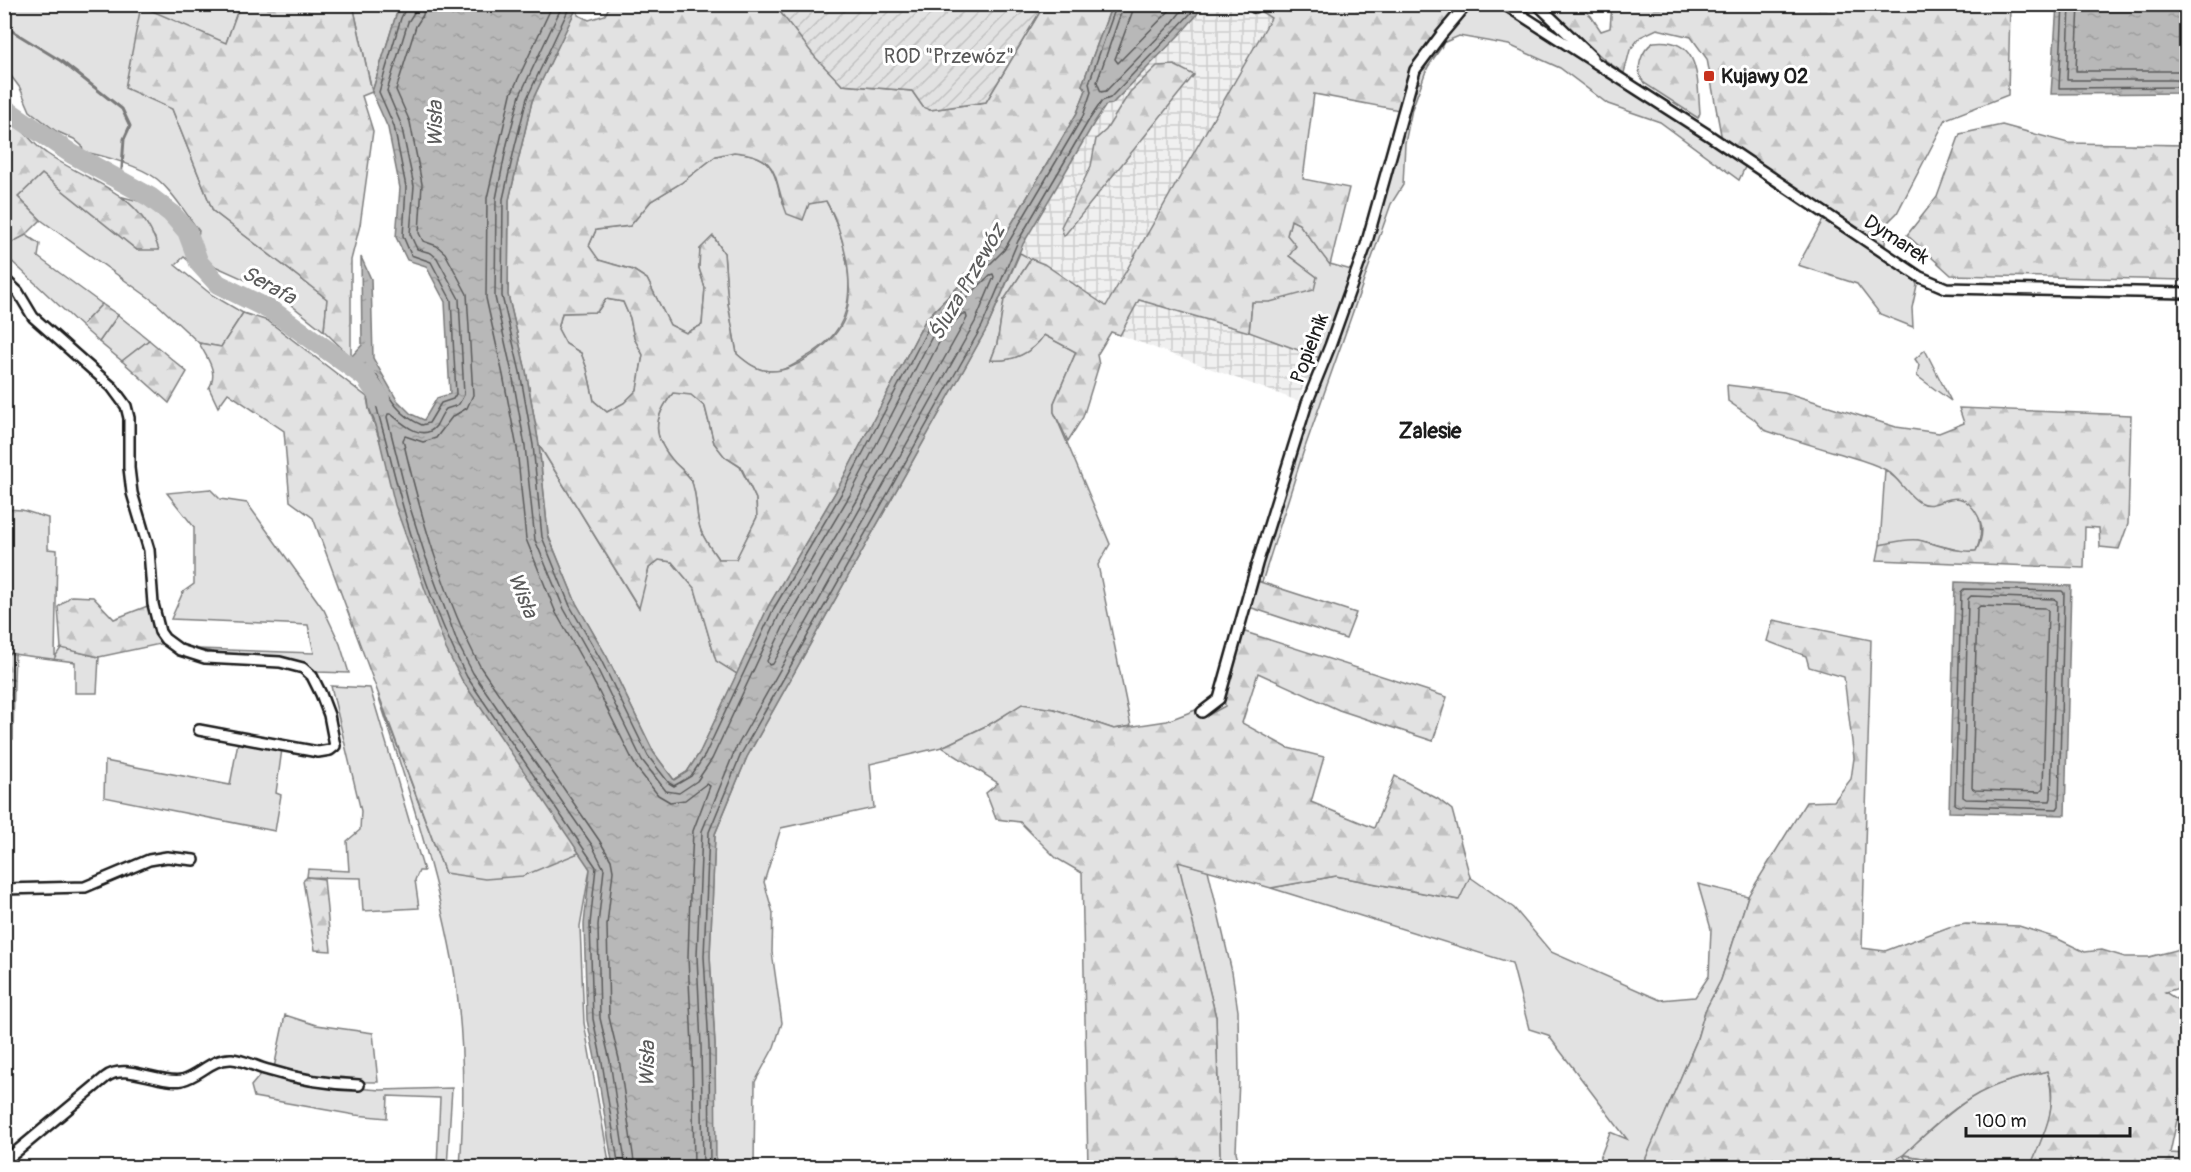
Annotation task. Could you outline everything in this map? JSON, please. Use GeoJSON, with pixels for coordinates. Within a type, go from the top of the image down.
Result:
{"type":"FeatureCollection","features":[{"type":"Feature","properties":{"kind":"street","name":"Popielnik"},"geometry":{"type":"LineString","coordinates":[[1202,712],[1219,699],[1257,564],[1307,403],[1366,245],[1415,70],[1467,4]]}},
{"type":"Feature","properties":{"kind":"street"},"geometry":{"type":"LineString","coordinates":[[1504,4],[1609,72]]}},
{"type":"Feature","properties":{"kind":"street"},"geometry":{"type":"LineString","coordinates":[[1537,4],[1609,72]]}},
{"type":"Feature","properties":{"kind":"street","name":"Dymarek"},"geometry":{"type":"LineString","coordinates":[[1609,72],[1710,136],[1920,277],[1946,288],[2187,293]]}},
{"type":"Feature","properties":{"kind":"street"},"geometry":{"type":"LineString","coordinates":[[4,279],[18,292],[33,317],[112,387],[126,406],[129,418],[129,468],[132,493],[149,550],[153,603],[160,632],[165,639],[180,650],[205,658],[280,662],[303,668],[312,676],[321,694],[329,715],[335,746],[330,750],[318,752],[199,730]]}},
{"type":"Feature","properties":{"kind":"street"},"geometry":{"type":"LineString","coordinates":[[4,889],[85,887],[149,860],[167,857],[194,860]]}},
{"type":"Feature","properties":{"kind":"street"},"geometry":{"type":"LineString","coordinates":[[4,1157],[11,1156],[106,1077],[117,1071],[160,1079],[183,1080],[219,1061],[236,1059],[302,1079],[359,1085]]}},
{"type":"Feature","properties":{"kind":"shaded area"},"geometry":{"type":"Polygon","coordinates":[[[1202,5],[1251,5],[1271,17],[1106,307],[1044,264],[1020,253],[1023,244],[1106,105],[1112,104],[1181,33],[1196,16],[1202,5]]]}},
{"type":"Feature","properties":{"kind":"shaded area"},"geometry":{"type":"Polygon","coordinates":[[[1139,300],[1249,332],[1320,358],[1311,381],[1305,381],[1298,401],[1120,335],[1139,300]]]}},
{"type":"Feature","properties":{"kind":"green space"},"geometry":{"type":"Polygon","coordinates":[[[240,4],[353,5],[372,92],[362,96],[373,131],[360,225],[351,260],[351,357],[324,331],[327,299],[213,211],[172,109],[125,88],[141,6],[226,43],[240,4]]]}},
{"type":"Feature","properties":{"kind":"green space"},"geometry":{"type":"Polygon","coordinates":[[[4,5],[240,5],[226,43],[172,109],[213,211],[327,299],[324,331],[277,294],[217,267],[206,265],[198,269],[184,257],[175,265],[212,295],[243,313],[221,347],[199,343],[155,302],[41,220],[18,197],[42,174],[137,250],[155,238],[123,197],[154,205],[168,218],[190,250],[196,246],[199,231],[174,197],[157,179],[122,162],[83,152],[82,146],[74,139],[56,131],[30,111],[20,88],[5,68],[4,5]]]}},
{"type":"Feature","properties":{"kind":"green space"},"geometry":{"type":"Polygon","coordinates":[[[353,5],[404,5],[396,15],[372,92],[353,5]]]}},
{"type":"Feature","properties":{"kind":"green space"},"geometry":{"type":"Polygon","coordinates":[[[610,5],[777,5],[781,13],[842,85],[912,91],[923,107],[930,110],[986,102],[1044,5],[1112,5],[1082,85],[1086,90],[1077,113],[998,247],[926,319],[838,488],[769,605],[737,674],[716,661],[695,589],[672,562],[659,560],[649,568],[639,608],[539,445],[526,371],[508,295],[509,200],[532,101],[577,6],[578,15],[589,20],[605,15],[610,5]],[[734,152],[716,156],[681,183],[651,201],[630,226],[596,230],[589,246],[599,260],[633,270],[647,279],[670,325],[686,333],[702,325],[705,288],[699,268],[700,249],[713,236],[724,253],[728,304],[737,354],[760,369],[779,370],[791,367],[813,354],[824,346],[840,327],[848,304],[846,258],[838,226],[826,201],[809,204],[803,220],[787,214],[773,171],[768,164],[749,154],[734,152]],[[606,299],[597,312],[562,313],[558,329],[566,344],[581,353],[594,401],[607,412],[624,403],[637,390],[643,355],[634,338],[630,318],[623,302],[606,299]],[[673,393],[658,420],[662,445],[691,480],[695,492],[699,525],[718,559],[736,559],[757,517],[756,499],[741,467],[725,457],[714,443],[705,407],[691,395],[673,393]]]}},
{"type":"Feature","properties":{"kind":"green space","name":"ROD \"Przewóz\""},"geometry":{"type":"Polygon","coordinates":[[[777,5],[1044,5],[986,102],[930,110],[923,107],[912,91],[842,85],[815,57],[777,5]]]}},
{"type":"Feature","properties":{"kind":"green space"},"geometry":{"type":"Polygon","coordinates":[[[1251,5],[1465,5],[1442,24],[1445,36],[1442,46],[1427,68],[1422,82],[1412,85],[1399,110],[1314,94],[1303,179],[1349,188],[1330,265],[1299,224],[1291,220],[1287,235],[1296,246],[1289,256],[1317,277],[1314,290],[1270,302],[1252,302],[1249,332],[1139,300],[1120,335],[1111,332],[1097,355],[1099,365],[1083,417],[1068,441],[1054,412],[1054,403],[1076,352],[1044,335],[1034,347],[1021,355],[1014,358],[991,360],[997,344],[1004,300],[1031,259],[1044,264],[1106,306],[1271,18],[1251,5]]]}},
{"type":"Feature","properties":{"kind":"green space"},"geometry":{"type":"Polygon","coordinates":[[[1472,5],[1496,5],[1509,11],[1746,165],[1739,180],[1660,122],[1608,104],[1560,68],[1509,45],[1459,36],[1445,42],[1445,32],[1472,5]]]}},
{"type":"Feature","properties":{"kind":"green space"},"geometry":{"type":"Polygon","coordinates":[[[1544,5],[1579,5],[1591,16],[1601,31],[1610,28],[1612,5],[2010,5],[2008,95],[1946,119],[1897,213],[1886,224],[1885,245],[1722,140],[1707,59],[1691,37],[1657,29],[1640,37],[1630,50],[1624,73],[1605,60],[1544,5]]]}},
{"type":"Feature","properties":{"kind":"green space"},"geometry":{"type":"Polygon","coordinates":[[[1654,42],[1669,42],[1681,46],[1694,63],[1700,113],[1698,118],[1644,83],[1641,78],[1639,66],[1642,55],[1654,42]]]}},
{"type":"Feature","properties":{"kind":"green space"},"geometry":{"type":"Polygon","coordinates":[[[1174,65],[1194,75],[1064,236],[1061,227],[1091,166],[1096,139],[1106,130],[1130,92],[1157,66],[1174,65]]]}},
{"type":"Feature","properties":{"kind":"green space"},"geometry":{"type":"Polygon","coordinates":[[[1422,82],[1412,109],[1405,143],[1403,185],[1391,204],[1303,453],[1262,582],[1254,580],[1412,85],[1422,82]]]}},
{"type":"Feature","properties":{"kind":"green space"},"geometry":{"type":"Polygon","coordinates":[[[5,116],[46,153],[127,201],[150,230],[159,250],[137,250],[42,174],[18,197],[41,220],[26,235],[5,246],[9,215],[4,211],[5,116]]]}},
{"type":"Feature","properties":{"kind":"green space"},"geometry":{"type":"Polygon","coordinates":[[[2002,125],[2068,143],[2186,145],[2186,280],[1951,275],[1907,235],[1937,197],[1960,134],[2002,125]]]}},
{"type":"Feature","properties":{"kind":"green space"},"geometry":{"type":"Polygon","coordinates":[[[734,152],[754,156],[767,163],[775,176],[780,196],[809,203],[826,201],[836,223],[847,261],[848,299],[839,327],[827,342],[812,354],[779,371],[760,369],[737,354],[728,304],[724,253],[714,237],[700,249],[699,268],[705,288],[702,325],[686,333],[670,325],[647,279],[633,270],[598,260],[589,246],[596,230],[630,226],[651,201],[681,183],[716,156],[734,152]]]}},
{"type":"Feature","properties":{"kind":"green space"},"geometry":{"type":"Polygon","coordinates":[[[1291,220],[1299,224],[1330,264],[1355,271],[1320,358],[1249,332],[1252,302],[1317,277],[1289,256],[1287,235],[1291,220]]]}},
{"type":"Feature","properties":{"kind":"green space"},"geometry":{"type":"Polygon","coordinates":[[[1823,220],[1913,276],[1917,285],[1912,308],[1913,327],[1880,314],[1857,284],[1798,265],[1823,220]]]}},
{"type":"Feature","properties":{"kind":"green space"},"geometry":{"type":"Polygon","coordinates":[[[26,235],[40,244],[38,257],[102,304],[81,326],[5,255],[4,246],[26,235]]]}},
{"type":"Feature","properties":{"kind":"green space"},"geometry":{"type":"Polygon","coordinates":[[[1020,253],[1031,259],[1004,300],[997,344],[991,360],[1021,355],[1044,335],[1076,352],[1054,403],[1054,412],[1110,544],[1098,565],[1131,726],[1114,729],[1054,709],[1022,705],[992,723],[942,747],[870,764],[874,808],[781,828],[764,882],[773,913],[772,952],[782,1023],[774,1047],[755,1082],[754,1167],[715,1167],[715,1045],[710,956],[715,834],[747,757],[987,328],[1020,253]]]}},
{"type":"Feature","properties":{"kind":"green space"},"geometry":{"type":"Polygon","coordinates":[[[606,299],[623,302],[630,318],[634,338],[643,355],[637,390],[624,403],[607,412],[594,401],[581,353],[566,344],[558,329],[562,313],[597,312],[606,299]]]}},
{"type":"Feature","properties":{"kind":"green space"},"geometry":{"type":"Polygon","coordinates":[[[102,304],[118,315],[99,342],[81,326],[102,304]]]}},
{"type":"Feature","properties":{"kind":"green space"},"geometry":{"type":"Polygon","coordinates":[[[243,313],[268,321],[367,397],[369,409],[462,680],[581,852],[523,876],[485,879],[445,873],[313,518],[290,501],[284,431],[228,393],[218,407],[209,388],[212,382],[212,371],[199,343],[221,347],[243,313]]]}},
{"type":"Feature","properties":{"kind":"green space"},"geometry":{"type":"Polygon","coordinates":[[[118,315],[149,340],[122,361],[99,342],[118,315]]]}},
{"type":"Feature","properties":{"kind":"green space"},"geometry":{"type":"Polygon","coordinates":[[[149,340],[187,372],[169,403],[122,361],[149,340]]]}},
{"type":"Feature","properties":{"kind":"green space"},"geometry":{"type":"Polygon","coordinates":[[[1925,350],[1951,401],[1917,376],[1919,365],[1915,359],[1925,350]]]}},
{"type":"Feature","properties":{"kind":"green space"},"geometry":{"type":"Polygon","coordinates":[[[1727,385],[1784,392],[1896,427],[1939,433],[1964,423],[1959,408],[2131,415],[2128,524],[2119,549],[2100,547],[2099,528],[2085,527],[2084,568],[1877,560],[1880,545],[1909,540],[1918,540],[1961,551],[1976,551],[1980,542],[1980,520],[1963,499],[1948,499],[1934,504],[1919,502],[1891,473],[1880,467],[1764,430],[1754,419],[1728,401],[1727,385]]]}},
{"type":"Feature","properties":{"kind":"green space"},"geometry":{"type":"Polygon","coordinates":[[[673,393],[692,394],[705,407],[714,443],[725,457],[740,467],[756,499],[757,517],[736,560],[718,559],[707,542],[699,525],[695,492],[691,480],[662,445],[658,420],[673,393]]]}},
{"type":"Feature","properties":{"kind":"green space"},"geometry":{"type":"Polygon","coordinates":[[[539,445],[638,607],[649,568],[659,560],[672,562],[695,589],[716,660],[737,674],[700,752],[687,772],[674,780],[654,753],[607,657],[576,603],[548,535],[539,445]]]}},
{"type":"Feature","properties":{"kind":"green space"},"geometry":{"type":"Polygon","coordinates":[[[1885,470],[1929,504],[1957,498],[1972,505],[1981,527],[1976,551],[1966,552],[1917,540],[1880,545],[1885,470]]]}},
{"type":"Feature","properties":{"kind":"green space"},"geometry":{"type":"Polygon","coordinates":[[[210,489],[220,499],[247,503],[324,610],[340,644],[349,673],[317,672],[297,661],[222,654],[198,649],[314,653],[308,625],[171,619],[183,592],[194,584],[194,527],[167,493],[210,489]]]}},
{"type":"Feature","properties":{"kind":"green space"},"geometry":{"type":"Polygon","coordinates":[[[4,509],[22,510],[48,518],[48,549],[57,550],[55,657],[61,648],[99,657],[97,693],[75,693],[75,662],[5,653],[4,509]]]}},
{"type":"Feature","properties":{"kind":"green space"},"geometry":{"type":"Polygon","coordinates":[[[1254,580],[1356,613],[1346,639],[1249,607],[1254,580]]]}},
{"type":"Feature","properties":{"kind":"green space"},"geometry":{"type":"Polygon","coordinates":[[[71,596],[93,597],[114,619],[150,605],[160,644],[99,657],[61,648],[58,607],[71,596]]]}},
{"type":"Feature","properties":{"kind":"green space"},"geometry":{"type":"Polygon","coordinates":[[[1773,620],[1871,640],[1862,948],[1885,951],[1949,927],[1966,924],[2019,926],[2056,938],[2085,952],[2102,950],[2125,957],[2149,957],[2186,949],[2186,986],[2165,992],[2181,1002],[2186,1009],[2186,1118],[2177,1120],[2170,1153],[2186,1154],[2186,1167],[2030,1167],[2045,1132],[2051,1108],[2051,1084],[2047,1071],[2002,1083],[1976,1095],[1943,1118],[1903,1155],[1883,1167],[1642,1167],[1696,1042],[1705,1011],[1721,980],[1748,896],[1806,802],[1834,801],[1851,779],[1854,758],[1844,677],[1809,667],[1806,656],[1767,641],[1773,620]]]}},
{"type":"Feature","properties":{"kind":"green space"},"geometry":{"type":"Polygon","coordinates":[[[1242,631],[1447,697],[1433,741],[1339,710],[1258,673],[1242,723],[1288,748],[1324,757],[1311,802],[1374,828],[1395,776],[1438,799],[1452,810],[1470,877],[1459,900],[1336,876],[1271,888],[1178,862],[1216,1017],[1220,1156],[1215,1167],[1088,1167],[1082,873],[1056,858],[1020,822],[996,819],[986,793],[998,783],[942,747],[992,723],[1022,704],[1054,709],[1114,729],[1167,721],[1198,709],[1203,718],[1225,706],[1224,693],[1242,631]]]}},
{"type":"Feature","properties":{"kind":"green space"},"geometry":{"type":"Polygon","coordinates":[[[4,653],[15,654],[14,680],[5,678],[4,653]]]}},
{"type":"Feature","properties":{"kind":"green space"},"geometry":{"type":"Polygon","coordinates":[[[4,678],[14,680],[13,739],[5,739],[4,678]]]}},
{"type":"Feature","properties":{"kind":"green space"},"geometry":{"type":"Polygon","coordinates":[[[331,686],[370,688],[424,871],[419,871],[415,880],[419,908],[363,911],[361,878],[307,877],[308,869],[349,871],[347,841],[360,830],[361,811],[331,686]]]}},
{"type":"Feature","properties":{"kind":"green space"},"geometry":{"type":"Polygon","coordinates":[[[378,695],[445,873],[523,873],[581,852],[590,869],[580,926],[584,1023],[610,1167],[460,1167],[463,1115],[462,1062],[459,1010],[452,958],[428,858],[378,695]]]}},
{"type":"Feature","properties":{"kind":"green space"},"geometry":{"type":"Polygon","coordinates":[[[238,742],[282,749],[276,793],[281,795],[275,831],[104,797],[105,761],[230,785],[238,742]]]}},
{"type":"Feature","properties":{"kind":"green space"},"geometry":{"type":"Polygon","coordinates":[[[1177,861],[1208,870],[1232,972],[1238,1011],[1239,1078],[1236,1152],[1240,1167],[1215,1167],[1220,1156],[1216,1017],[1177,861]]]}},
{"type":"Feature","properties":{"kind":"green space"},"geometry":{"type":"Polygon","coordinates":[[[1336,876],[1458,900],[1470,877],[1514,908],[1551,952],[1660,1000],[1695,997],[1709,976],[1711,929],[1698,884],[1748,896],[1721,980],[1705,1011],[1696,1042],[1642,1168],[1596,1168],[1610,1132],[1627,1139],[1548,1035],[1529,1029],[1512,963],[1271,888],[1336,876]]]}},
{"type":"Feature","properties":{"kind":"green space"},"geometry":{"type":"Polygon","coordinates":[[[307,877],[324,879],[331,951],[315,950],[303,881],[307,877]]]}},
{"type":"Feature","properties":{"kind":"green space"},"geometry":{"type":"Polygon","coordinates":[[[285,1015],[316,1025],[373,1033],[378,1082],[325,1078],[274,1068],[285,1015]]]}},
{"type":"Feature","properties":{"kind":"green space"},"geometry":{"type":"Polygon","coordinates":[[[2047,1071],[2052,1098],[2051,1109],[2045,1132],[2030,1167],[1980,1167],[1904,1155],[1911,1167],[1883,1168],[1977,1094],[2002,1083],[2047,1071]]]}},
{"type":"Feature","properties":{"kind":"green space"},"geometry":{"type":"Polygon","coordinates":[[[261,1074],[326,1086],[381,1090],[452,1088],[447,1167],[437,1167],[440,1098],[388,1096],[387,1118],[355,1115],[254,1097],[251,1086],[261,1074]]]}},
{"type":"Feature","properties":{"kind":"green space"},"geometry":{"type":"Polygon","coordinates":[[[1903,1155],[1980,1167],[1911,1167],[1903,1155]]]}},
{"type":"Feature","properties":{"kind":"water"},"geometry":{"type":"Polygon","coordinates":[[[404,4],[578,5],[532,101],[509,200],[508,295],[526,371],[539,445],[548,535],[576,603],[607,657],[654,753],[674,780],[687,772],[700,752],[769,605],[838,488],[926,319],[998,247],[1077,113],[1086,90],[1082,85],[1112,5],[1202,5],[1196,16],[1181,33],[1112,104],[1106,105],[1094,123],[1023,244],[987,328],[747,757],[715,834],[710,956],[715,1045],[716,1167],[613,1167],[587,1020],[584,924],[590,869],[462,680],[446,649],[395,505],[376,425],[369,408],[365,377],[351,357],[362,345],[361,257],[371,279],[373,358],[397,400],[411,414],[424,420],[437,398],[450,394],[445,302],[426,266],[407,260],[396,237],[400,188],[388,128],[372,92],[396,15],[404,4]]]}},
{"type":"Feature","properties":{"kind":"water"},"geometry":{"type":"Polygon","coordinates":[[[2057,5],[2186,5],[2186,93],[2051,94],[2057,5]]]}},
{"type":"Feature","properties":{"kind":"water"},"geometry":{"type":"Polygon","coordinates":[[[1955,582],[2071,586],[2065,815],[1949,812],[1955,582]]]}},
{"type":"Feature","properties":{"kind":"waterway"},"geometry":{"type":"LineString","coordinates":[[4,26],[61,61],[122,109],[130,126],[124,139],[121,181]]}},
{"type":"Feature","properties":{"kind":"waterway","name":"Serafa"},"geometry":{"type":"LineString","coordinates":[[4,108],[72,154],[150,197],[171,213],[187,231],[199,263],[218,284],[274,312],[365,377],[380,398]]}},
{"type":"Feature","properties":{"kind":"place","name":"Kujawy 02"},"geometry":{"type":"Point","coordinates":[1709,76]}},
{"type":"Feature","properties":{"kind":"district","name":"Zalesie"},"geometry":{"type":"Point","coordinates":[1430,431]}},
{"type":"Feature","properties":{"kind":"water label","name":"Wisła"},"geometry":{"type":"Point","coordinates":[435,124]}},
{"type":"Feature","properties":{"kind":"water label","name":"Śluza Przewóz"},"geometry":{"type":"Point","coordinates":[967,282]}},
{"type":"Feature","properties":{"kind":"water label","name":"Wisła"},"geometry":{"type":"Point","coordinates":[523,595]}},
{"type":"Feature","properties":{"kind":"water label","name":"Wisła"},"geometry":{"type":"Point","coordinates":[647,1064]}}]}
